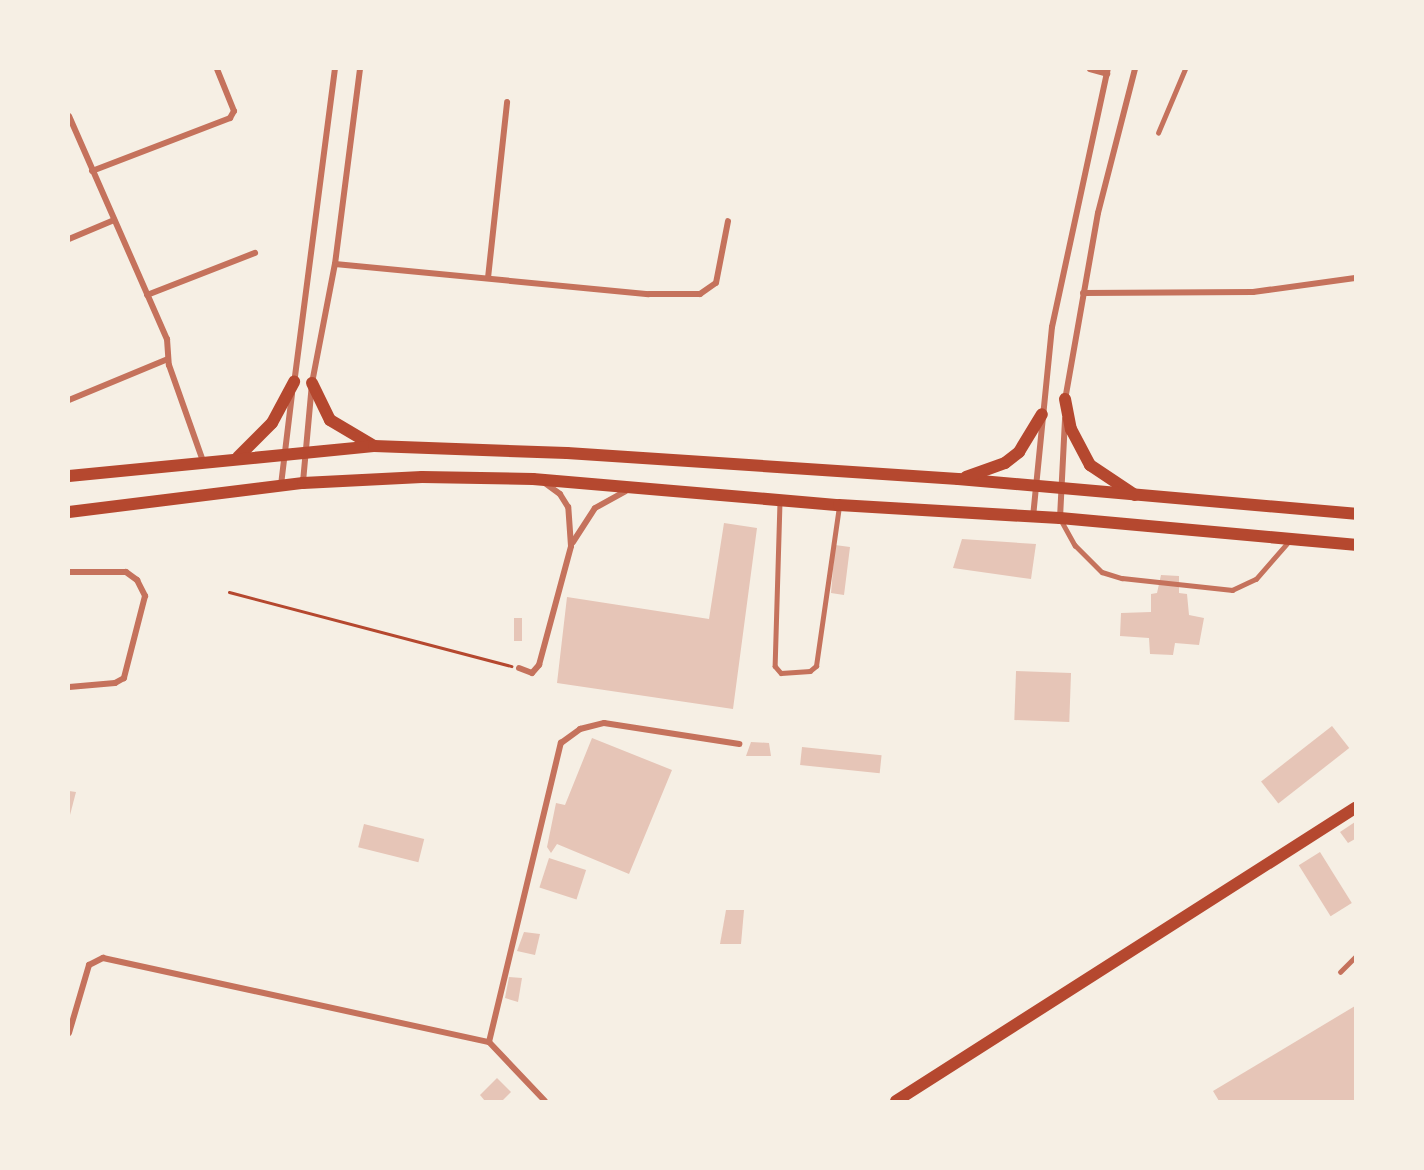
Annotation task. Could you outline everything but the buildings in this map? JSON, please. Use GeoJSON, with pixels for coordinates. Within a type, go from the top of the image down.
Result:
{"type":"FeatureCollection","features":[{"type":"Feature","properties":{"kind":"main road"},"geometry":{"type":"LineString","coordinates":[[238,458],[272,423],[294,382]]}},
{"type":"Feature","properties":{"kind":"main road"},"geometry":{"type":"LineString","coordinates":[[312,382],[330,420],[374,446]]}},
{"type":"Feature","properties":{"kind":"main road"},"geometry":{"type":"LineString","coordinates":[[1065,399],[1071,429],[1090,465],[1136,496]]}},
{"type":"Feature","properties":{"kind":"main road"},"geometry":{"type":"LineString","coordinates":[[958,479],[1005,463],[1019,452],[1042,414]]}},
{"type":"Feature","properties":{"kind":"main road"},"geometry":{"type":"LineString","coordinates":[[69,476],[284,453],[374,446],[567,453],[958,479],[1037,489],[1355,514]]}},
{"type":"Feature","properties":{"kind":"main road"},"geometry":{"type":"LineString","coordinates":[[69,512],[303,483],[422,477],[533,479],[839,505],[1060,518],[1355,545]]}},
{"type":"Feature","properties":{"kind":"main road"},"geometry":{"type":"LineString","coordinates":[[896,1101],[1355,808]]}},
{"type":"Feature","properties":{"kind":"street"},"geometry":{"type":"LineString","coordinates":[[92,171],[230,118],[234,111],[217,69]]}},
{"type":"Feature","properties":{"kind":"street"},"geometry":{"type":"LineString","coordinates":[[281,485],[335,69]]}},
{"type":"Feature","properties":{"kind":"street"},"geometry":{"type":"LineString","coordinates":[[303,483],[312,382],[334,264],[358,69]]}},
{"type":"Feature","properties":{"kind":"street"},"geometry":{"type":"LineString","coordinates":[[1033,517],[1052,327],[1108,71],[1090,69]]}},
{"type":"Feature","properties":{"kind":"street"},"geometry":{"type":"LineString","coordinates":[[1060,518],[1065,399],[1098,213],[1135,69]]}},
{"type":"Feature","properties":{"kind":"street"},"geometry":{"type":"LineString","coordinates":[[488,278],[507,102]]}},
{"type":"Feature","properties":{"kind":"street"},"geometry":{"type":"LineString","coordinates":[[69,116],[169,345],[168,359],[203,461]]}},
{"type":"Feature","properties":{"kind":"street"},"geometry":{"type":"LineString","coordinates":[[69,239],[114,220]]}},
{"type":"Feature","properties":{"kind":"street"},"geometry":{"type":"LineString","coordinates":[[334,264],[649,294],[700,294],[716,283],[728,222]]}},
{"type":"Feature","properties":{"kind":"street"},"geometry":{"type":"LineString","coordinates":[[147,295],[255,253]]}},
{"type":"Feature","properties":{"kind":"street"},"geometry":{"type":"LineString","coordinates":[[1083,293],[1253,292],[1355,278]]}},
{"type":"Feature","properties":{"kind":"street"},"geometry":{"type":"LineString","coordinates":[[69,400],[168,359]]}},
{"type":"Feature","properties":{"kind":"street"},"geometry":{"type":"LineString","coordinates":[[533,479],[555,489],[568,507],[571,546]]}},
{"type":"Feature","properties":{"kind":"street"},"geometry":{"type":"LineString","coordinates":[[519,668],[532,673],[539,665],[571,546],[585,520],[611,496],[655,488]]}},
{"type":"Feature","properties":{"kind":"street"},"geometry":{"type":"LineString","coordinates":[[69,572],[126,572],[137,580],[145,596],[124,678],[69,687]]}},
{"type":"Feature","properties":{"kind":"street"},"geometry":{"type":"LineString","coordinates":[[489,1042],[561,743],[580,729],[604,723],[739,744]]}},
{"type":"Feature","properties":{"kind":"street"},"geometry":{"type":"LineString","coordinates":[[69,1033],[89,965],[103,958],[489,1042],[545,1101]]}},
{"type":"Feature","properties":{"kind":"lane"},"geometry":{"type":"LineString","coordinates":[[1158,133],[1185,69]]}},
{"type":"Feature","properties":{"kind":"lane"},"geometry":{"type":"LineString","coordinates":[[780,499],[775,666],[781,673],[810,671],[816,666],[839,505]]}},
{"type":"Feature","properties":{"kind":"lane"},"geometry":{"type":"LineString","coordinates":[[1060,518],[1075,545],[1102,572],[1122,578],[1232,590],[1256,579],[1275,562],[1291,538]]}},
{"type":"Feature","properties":{"kind":"lane"},"geometry":{"type":"LineString","coordinates":[[1340,972],[1355,957]]}},
{"type":"Feature","properties":{"kind":"path"},"geometry":{"type":"LineString","coordinates":[[229,592],[519,668]]}}]}
